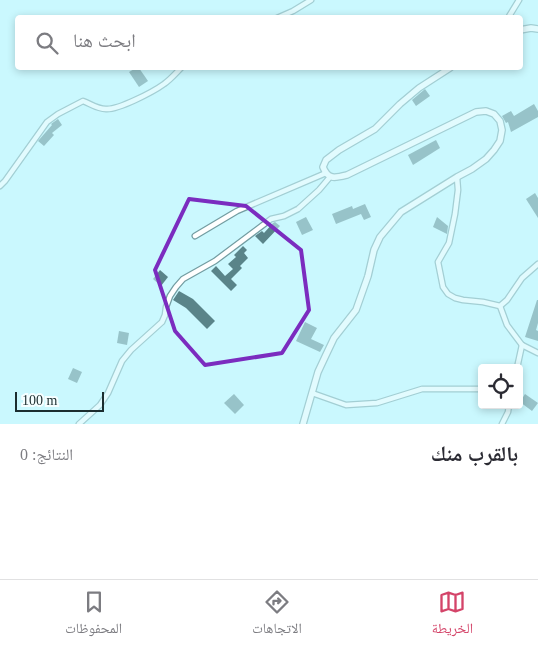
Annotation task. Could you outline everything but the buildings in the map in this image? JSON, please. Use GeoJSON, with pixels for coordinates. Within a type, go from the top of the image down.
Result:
{"type":"FeatureCollection","features":[{"type":"Feature","properties":{"kind":"street"},"geometry":{"type":"LineString","coordinates":[[284,15],[311,0]]}},
{"type":"Feature","properties":{"kind":"street"},"geometry":{"type":"LineString","coordinates":[[510,15],[519,0]]}},
{"type":"Feature","properties":{"kind":"street"},"geometry":{"type":"LineString","coordinates":[[523,29],[538,29]]}},
{"type":"Feature","properties":{"kind":"street"},"geometry":{"type":"LineString","coordinates":[[0,186],[46,122],[52,117],[84,101],[104,110],[112,109],[165,83],[179,70]]}},
{"type":"Feature","properties":{"kind":"street"},"geometry":{"type":"LineString","coordinates":[[328,175],[323,167],[326,160],[375,128],[413,94],[447,70]]}},
{"type":"Feature","properties":{"kind":"street"},"geometry":{"type":"LineString","coordinates":[[195,236],[237,211],[328,175],[337,177],[347,174],[476,112],[486,111],[494,114],[500,121],[502,130],[500,141],[486,159],[401,212],[380,236],[356,310],[334,338],[324,356],[303,424]]}},
{"type":"Feature","properties":{"kind":"street"},"geometry":{"type":"LineString","coordinates":[[79,424],[100,405],[108,393],[122,360],[162,322],[170,296],[183,279],[215,261],[271,219],[284,216],[298,209],[318,190],[328,175]]}},
{"type":"Feature","properties":{"kind":"street"},"geometry":{"type":"LineString","coordinates":[[457,177],[458,190],[455,214],[448,243],[438,262],[443,287],[448,294],[456,298],[500,306]]}},
{"type":"Feature","properties":{"kind":"street"},"geometry":{"type":"LineString","coordinates":[[500,306],[507,300],[522,278],[538,264]]}},
{"type":"Feature","properties":{"kind":"street"},"geometry":{"type":"LineString","coordinates":[[500,306],[507,325],[522,346],[538,353]]}},
{"type":"Feature","properties":{"kind":"street"},"geometry":{"type":"LineString","coordinates":[[518,364],[522,346]]}},
{"type":"Feature","properties":{"kind":"street"},"geometry":{"type":"LineString","coordinates":[[312,393],[346,405],[377,403],[422,389],[478,389]]}},
{"type":"Feature","properties":{"kind":"street"},"geometry":{"type":"LineString","coordinates":[[502,424],[509,409]]}},
{"type":"Feature","properties":{"kind":"highlighted area"},"geometry":{"type":"Polygon","coordinates":[[[189,199],[246,206],[301,250],[309,310],[282,353],[205,365],[175,331],[155,270],[189,199]]]}}]}
